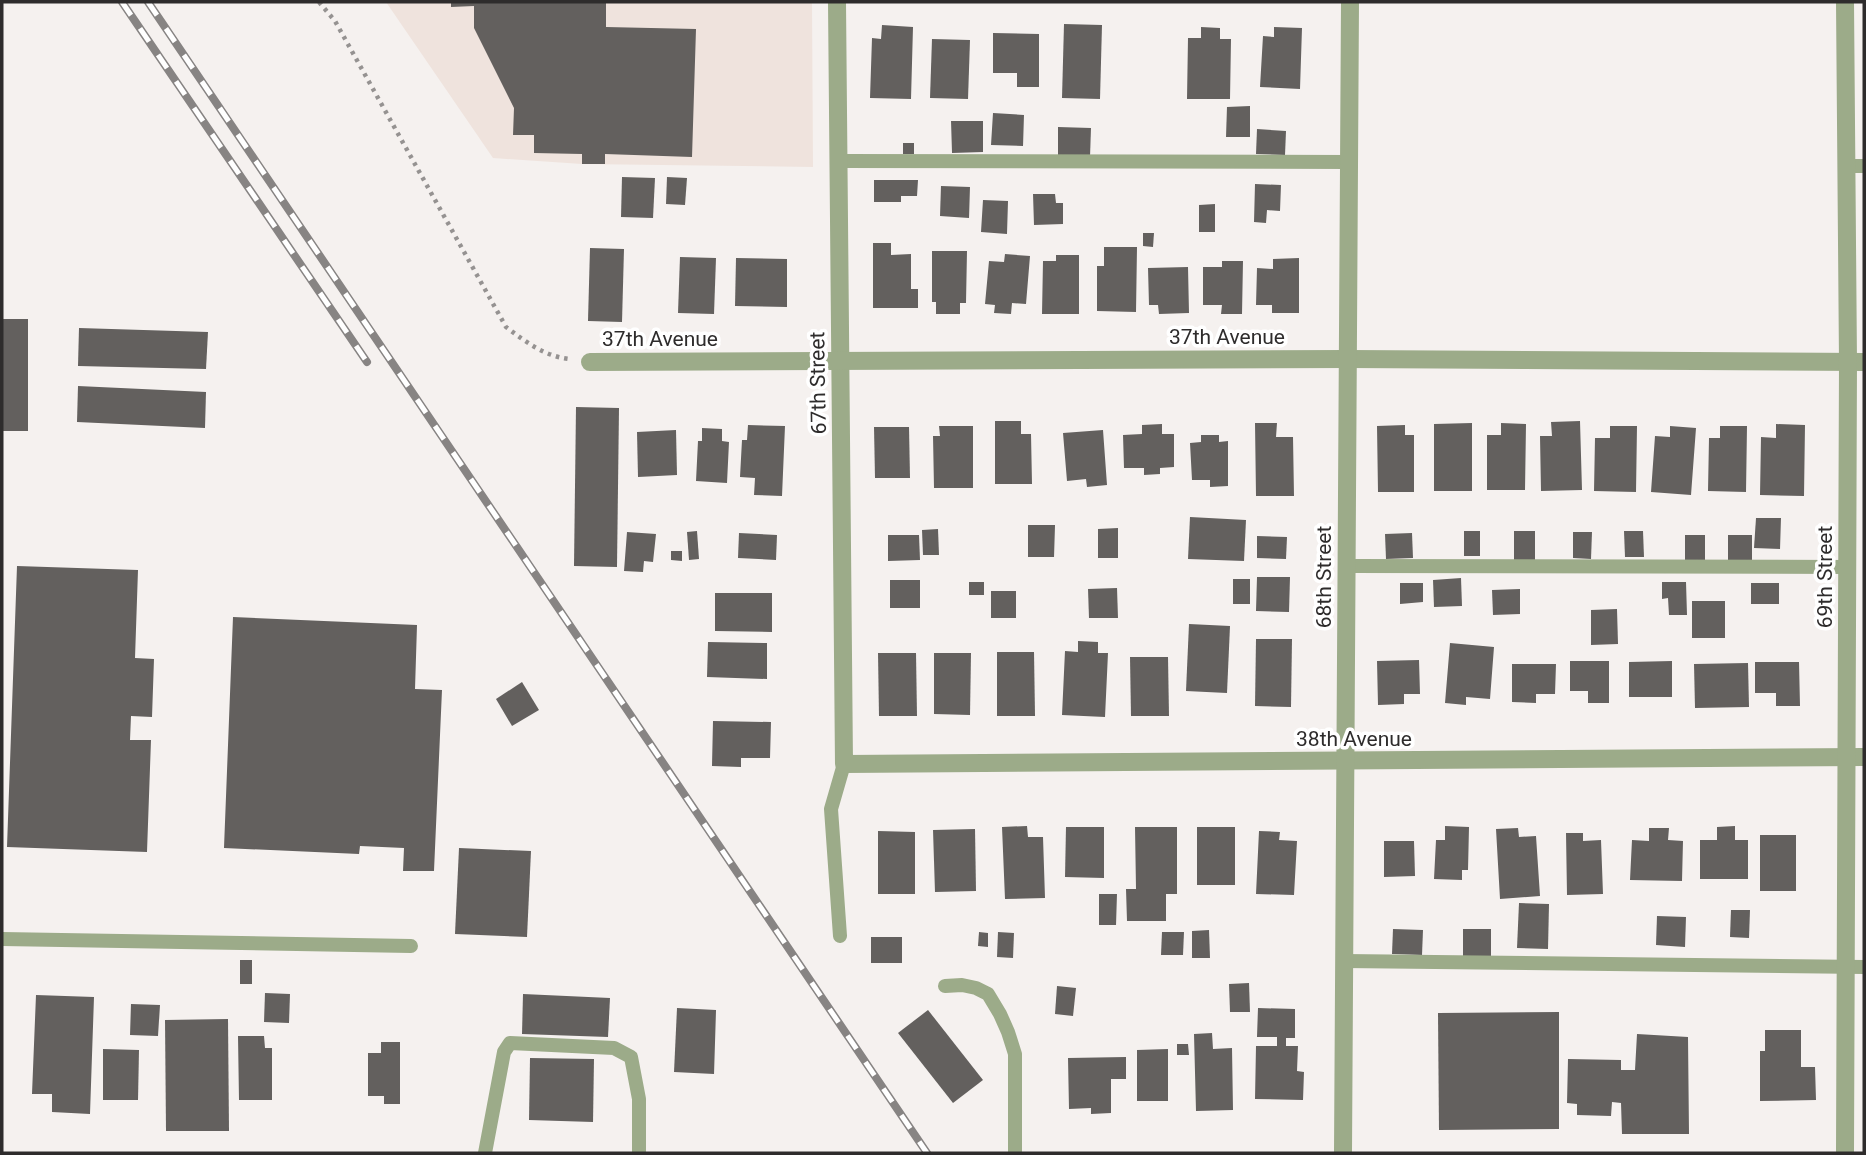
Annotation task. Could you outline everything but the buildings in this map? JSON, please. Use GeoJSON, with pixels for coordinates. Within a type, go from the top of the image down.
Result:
{"type":"FeatureCollection","features":[{"type":"Feature","properties":{"kind":"street","name":"67th Street"},"geometry":{"type":"LineString","coordinates":[[837,2],[844,764]]}},
{"type":"Feature","properties":{"kind":"street","name":"68th Street"},"geometry":{"type":"LineString","coordinates":[[1343,1153],[1350,2]]}},
{"type":"Feature","properties":{"kind":"street","name":"69th Street"},"geometry":{"type":"LineString","coordinates":[[1845,2],[1856,166],[1856,362],[1848,567],[1856,757],[1855,967],[1845,1153]]}},
{"type":"Feature","properties":{"kind":"street","name":"37th Avenue"},"geometry":{"type":"LineString","coordinates":[[590,362],[1348,359],[1856,362]]}},
{"type":"Feature","properties":{"kind":"street","name":"38th Avenue"},"geometry":{"type":"LineString","coordinates":[[844,764],[1856,757]]}},
{"type":"Feature","properties":{"kind":"lane"},"geometry":{"type":"LineString","coordinates":[[838,161],[1349,162]]}},
{"type":"Feature","properties":{"kind":"lane"},"geometry":{"type":"LineString","coordinates":[[1346,566],[1848,567]]}},
{"type":"Feature","properties":{"kind":"lane"},"geometry":{"type":"LineString","coordinates":[[840,936],[831,809],[844,764]]}},
{"type":"Feature","properties":{"kind":"lane"},"geometry":{"type":"LineString","coordinates":[[2,940],[411,946]]}},
{"type":"Feature","properties":{"kind":"lane"},"geometry":{"type":"LineString","coordinates":[[1344,961],[1855,967]]}},
{"type":"Feature","properties":{"kind":"lane"},"geometry":{"type":"LineString","coordinates":[[945,986],[962,985],[988,994],[1008,1032],[1015,1054],[1016,1153]]}},
{"type":"Feature","properties":{"kind":"lane"},"geometry":{"type":"LineString","coordinates":[[485,1153],[504,1052],[510,1043],[614,1048],[631,1057],[639,1099],[639,1153]]}},
{"type":"Feature","properties":{"kind":"path"},"geometry":{"type":"LineString","coordinates":[[319,2],[335,20],[506,327],[534,348],[555,358],[590,362]]}},
{"type":"Feature","properties":{"kind":"shaded area"},"geometry":{"type":"Polygon","coordinates":[[[386,2],[812,2],[813,167],[582,164],[493,158],[386,2]]]}},
{"type":"Feature","properties":{"kind":"railway"},"geometry":{"type":"LineString","coordinates":[[122,2],[367,362]]}},
{"type":"Feature","properties":{"kind":"railway"},"geometry":{"type":"LineString","coordinates":[[148,2],[927,1153]]}}]}
